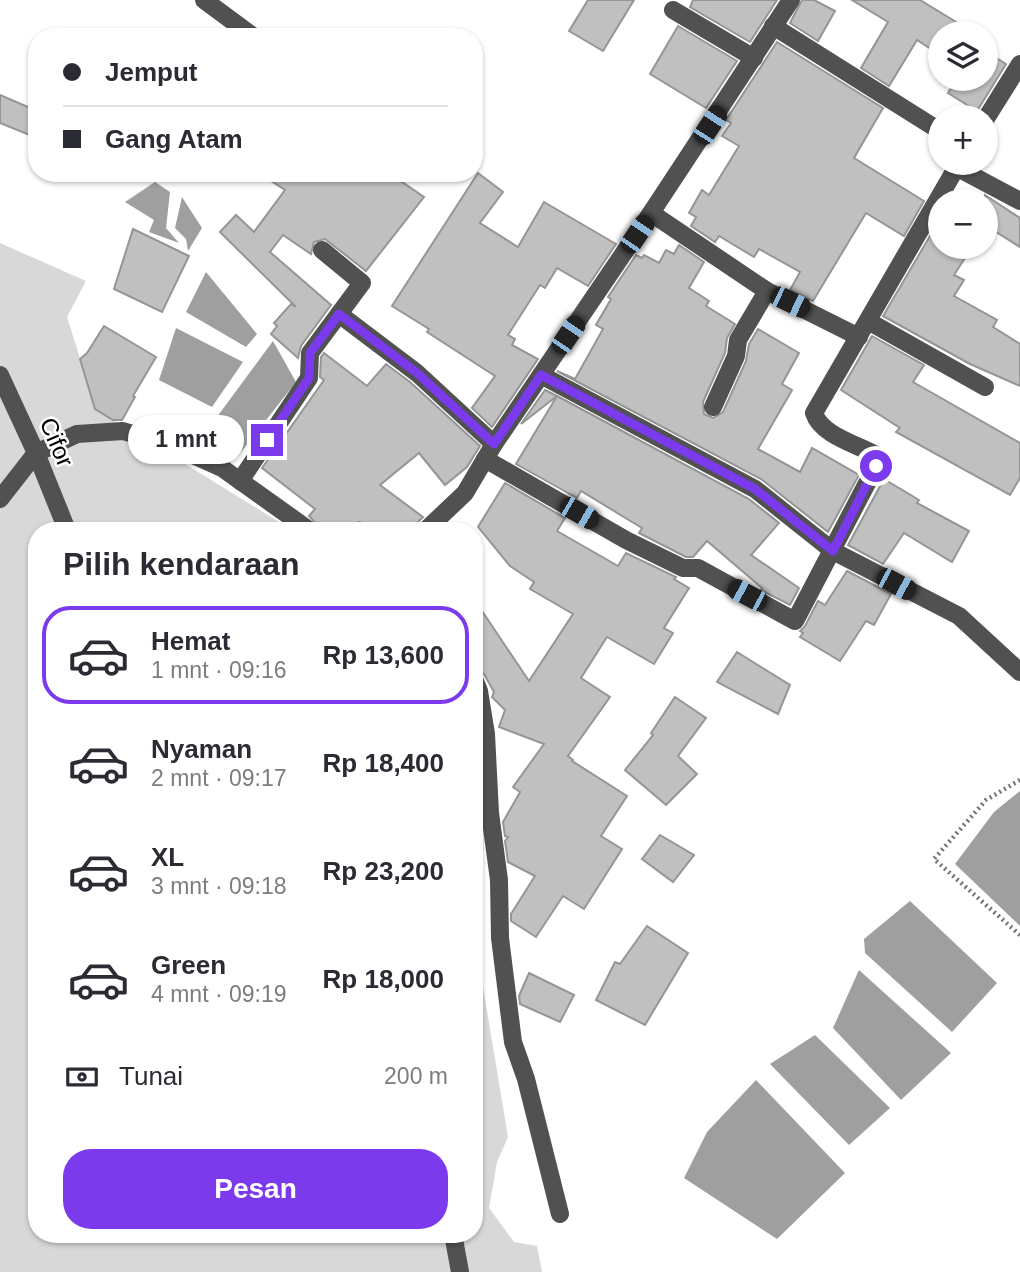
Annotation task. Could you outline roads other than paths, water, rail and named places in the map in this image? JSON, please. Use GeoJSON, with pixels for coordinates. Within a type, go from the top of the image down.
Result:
{"type":"FeatureCollection","features":[{"type":"Feature","properties":{"kind":"street"},"geometry":{"type":"LineString","coordinates":[[204,0],[242,28]]}},
{"type":"Feature","properties":{"kind":"street"},"geometry":{"type":"LineString","coordinates":[[435,522],[466,493],[489,452],[791,0]]}},
{"type":"Feature","properties":{"kind":"street"},"geometry":{"type":"LineString","coordinates":[[673,10],[754,58]]}},
{"type":"Feature","properties":{"kind":"street"},"geometry":{"type":"LineString","coordinates":[[773,26],[928,123]]}},
{"type":"Feature","properties":{"kind":"street"},"geometry":{"type":"LineString","coordinates":[[994,105],[1020,64]]}},
{"type":"Feature","properties":{"kind":"street"},"geometry":{"type":"LineString","coordinates":[[339,314],[417,373],[489,452],[626,540],[683,568],[698,568],[796,621],[876,466],[876,455],[826,429],[817,422],[814,413],[952,175]]}},
{"type":"Feature","properties":{"kind":"street"},"geometry":{"type":"LineString","coordinates":[[975,175],[1020,201]]}},
{"type":"Feature","properties":{"kind":"street"},"geometry":{"type":"LineString","coordinates":[[651,213],[767,291],[864,329],[985,387]]}},
{"type":"Feature","properties":{"kind":"street"},"geometry":{"type":"LineString","coordinates":[[240,481],[309,378],[310,353],[362,283],[322,250]]}},
{"type":"Feature","properties":{"kind":"street"},"geometry":{"type":"LineString","coordinates":[[713,407],[736,356],[738,340],[767,291]]}},
{"type":"Feature","properties":{"kind":"street","name":"Cifor"},"geometry":{"type":"LineString","coordinates":[[0,375],[64,522]]}},
{"type":"Feature","properties":{"kind":"street"},"geometry":{"type":"LineString","coordinates":[[541,375],[755,489],[833,551],[959,616],[1020,672]]}},
{"type":"Feature","properties":{"kind":"street"},"geometry":{"type":"LineString","coordinates":[[0,499],[36,453],[77,434],[123,431],[173,446],[222,468],[298,522]]}},
{"type":"Feature","properties":{"kind":"street"},"geometry":{"type":"LineString","coordinates":[[483,716],[490,813],[499,880],[500,938],[513,1042],[526,1079],[560,1214]]}},
{"type":"Feature","properties":{"kind":"street"},"geometry":{"type":"LineString","coordinates":[[455,1243],[460,1272]]}}]}
